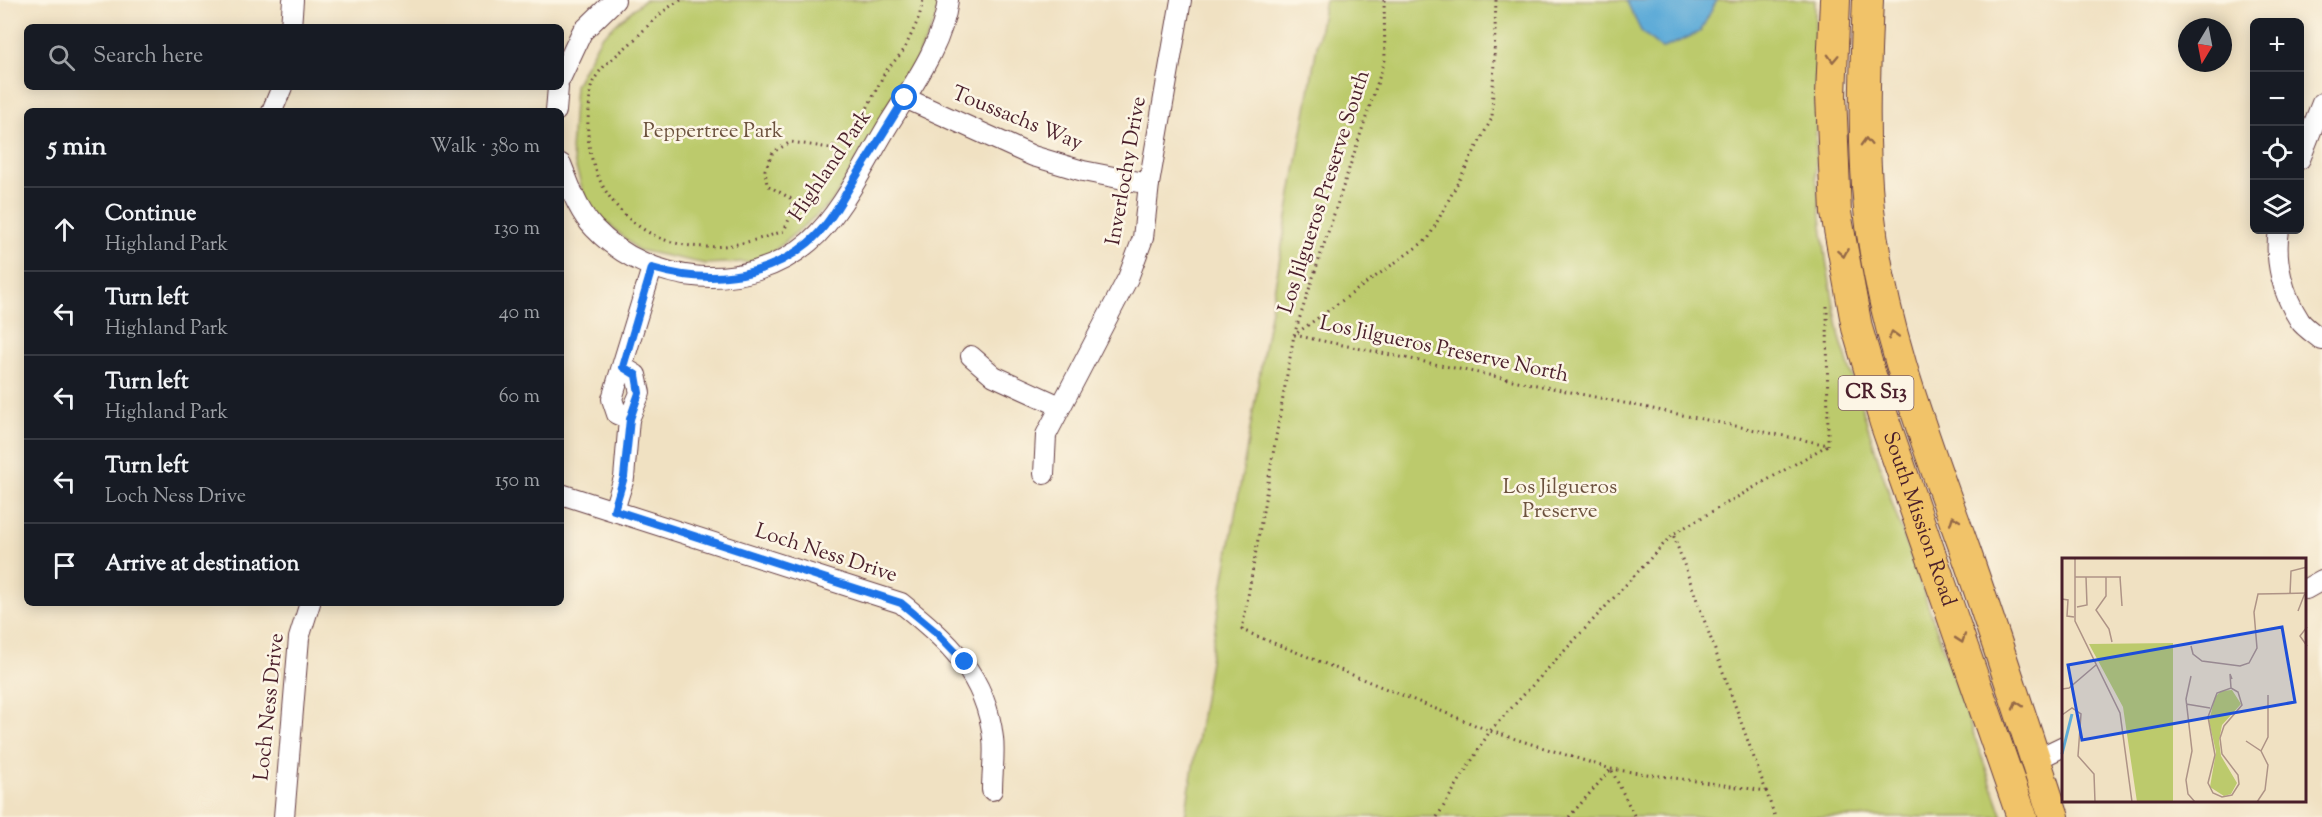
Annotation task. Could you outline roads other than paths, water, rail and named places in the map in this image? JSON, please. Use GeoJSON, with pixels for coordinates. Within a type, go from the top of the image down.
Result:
{"type":"FeatureCollection","features":[{"type":"Feature","properties":{"kind":"main road","name":"South Mission Road"},"geometry":{"type":"LineString","coordinates":[[1835,0],[1831,95],[1836,213],[1857,328],[1885,423],[2022,817]]}},
{"type":"Feature","properties":{"kind":"main road","name":"South Mission Road"},"geometry":{"type":"LineString","coordinates":[[1868,0],[1864,95],[1869,210],[1889,321],[1916,413],[2054,817]]}},
{"type":"Feature","properties":{"kind":"street"},"geometry":{"type":"LineString","coordinates":[[291,24],[293,0]]}},
{"type":"Feature","properties":{"kind":"street"},"geometry":{"type":"LineString","coordinates":[[564,71],[582,32],[615,0]]}},
{"type":"Feature","properties":{"kind":"street","name":"Highland Park"},"geometry":{"type":"LineString","coordinates":[[564,171],[579,208],[595,228],[625,252],[652,268],[679,276],[732,277],[756,271],[793,254],[810,242],[834,213],[926,64],[948,0]]}},
{"type":"Feature","properties":{"kind":"street","name":"Inverlochy Drive"},"geometry":{"type":"LineString","coordinates":[[1044,474],[1046,435],[1128,278],[1143,238],[1149,184],[1181,0]]}},
{"type":"Feature","properties":{"kind":"street"},"geometry":{"type":"LineString","coordinates":[[273,108],[281,90]]}},
{"type":"Feature","properties":{"kind":"street"},"geometry":{"type":"LineString","coordinates":[[556,108],[558,90]]}},
{"type":"Feature","properties":{"kind":"street","name":"Toussachs Way"},"geometry":{"type":"LineString","coordinates":[[905,98],[1033,156],[1083,171],[1149,184]]}},
{"type":"Feature","properties":{"kind":"street"},"geometry":{"type":"LineString","coordinates":[[2304,149],[2322,103]]}},
{"type":"Feature","properties":{"kind":"street"},"geometry":{"type":"LineString","coordinates":[[2278,234],[2277,244],[2281,278],[2301,322],[2322,340]]}},
{"type":"Feature","properties":{"kind":"street"},"geometry":{"type":"LineString","coordinates":[[614,510],[624,477],[630,419],[617,414],[612,399],[652,268]]}},
{"type":"Feature","properties":{"kind":"street"},"geometry":{"type":"LineString","coordinates":[[971,356],[994,376],[1060,406]]}},
{"type":"Feature","properties":{"kind":"street","name":"Loch Ness Drive"},"geometry":{"type":"LineString","coordinates":[[564,496],[901,603],[936,632],[965,662],[983,697],[993,738],[992,790]]}},
{"type":"Feature","properties":{"kind":"street"},"geometry":{"type":"LineString","coordinates":[[2307,588],[2322,580]]}},
{"type":"Feature","properties":{"kind":"street","name":"Loch Ness Drive"},"geometry":{"type":"LineString","coordinates":[[284,817],[299,638],[309,606]]}},
{"type":"Feature","properties":{"kind":"street"},"geometry":{"type":"LineString","coordinates":[[2035,760],[2062,747]]}},
{"type":"Feature","properties":{"kind":"water"},"geometry":{"type":"Polygon","coordinates":[[[1626,0],[1717,0],[1700,32],[1662,49],[1641,31],[1626,0]]]}},
{"type":"Feature","properties":{"kind":"park label","name":"Peppertree Park"},"geometry":{"type":"Point","coordinates":[713,132]}},
{"type":"Feature","properties":{"kind":"park label","name":"Los Jilgueros Preserve"},"geometry":{"type":"Point","coordinates":[1560,500]}}]}
